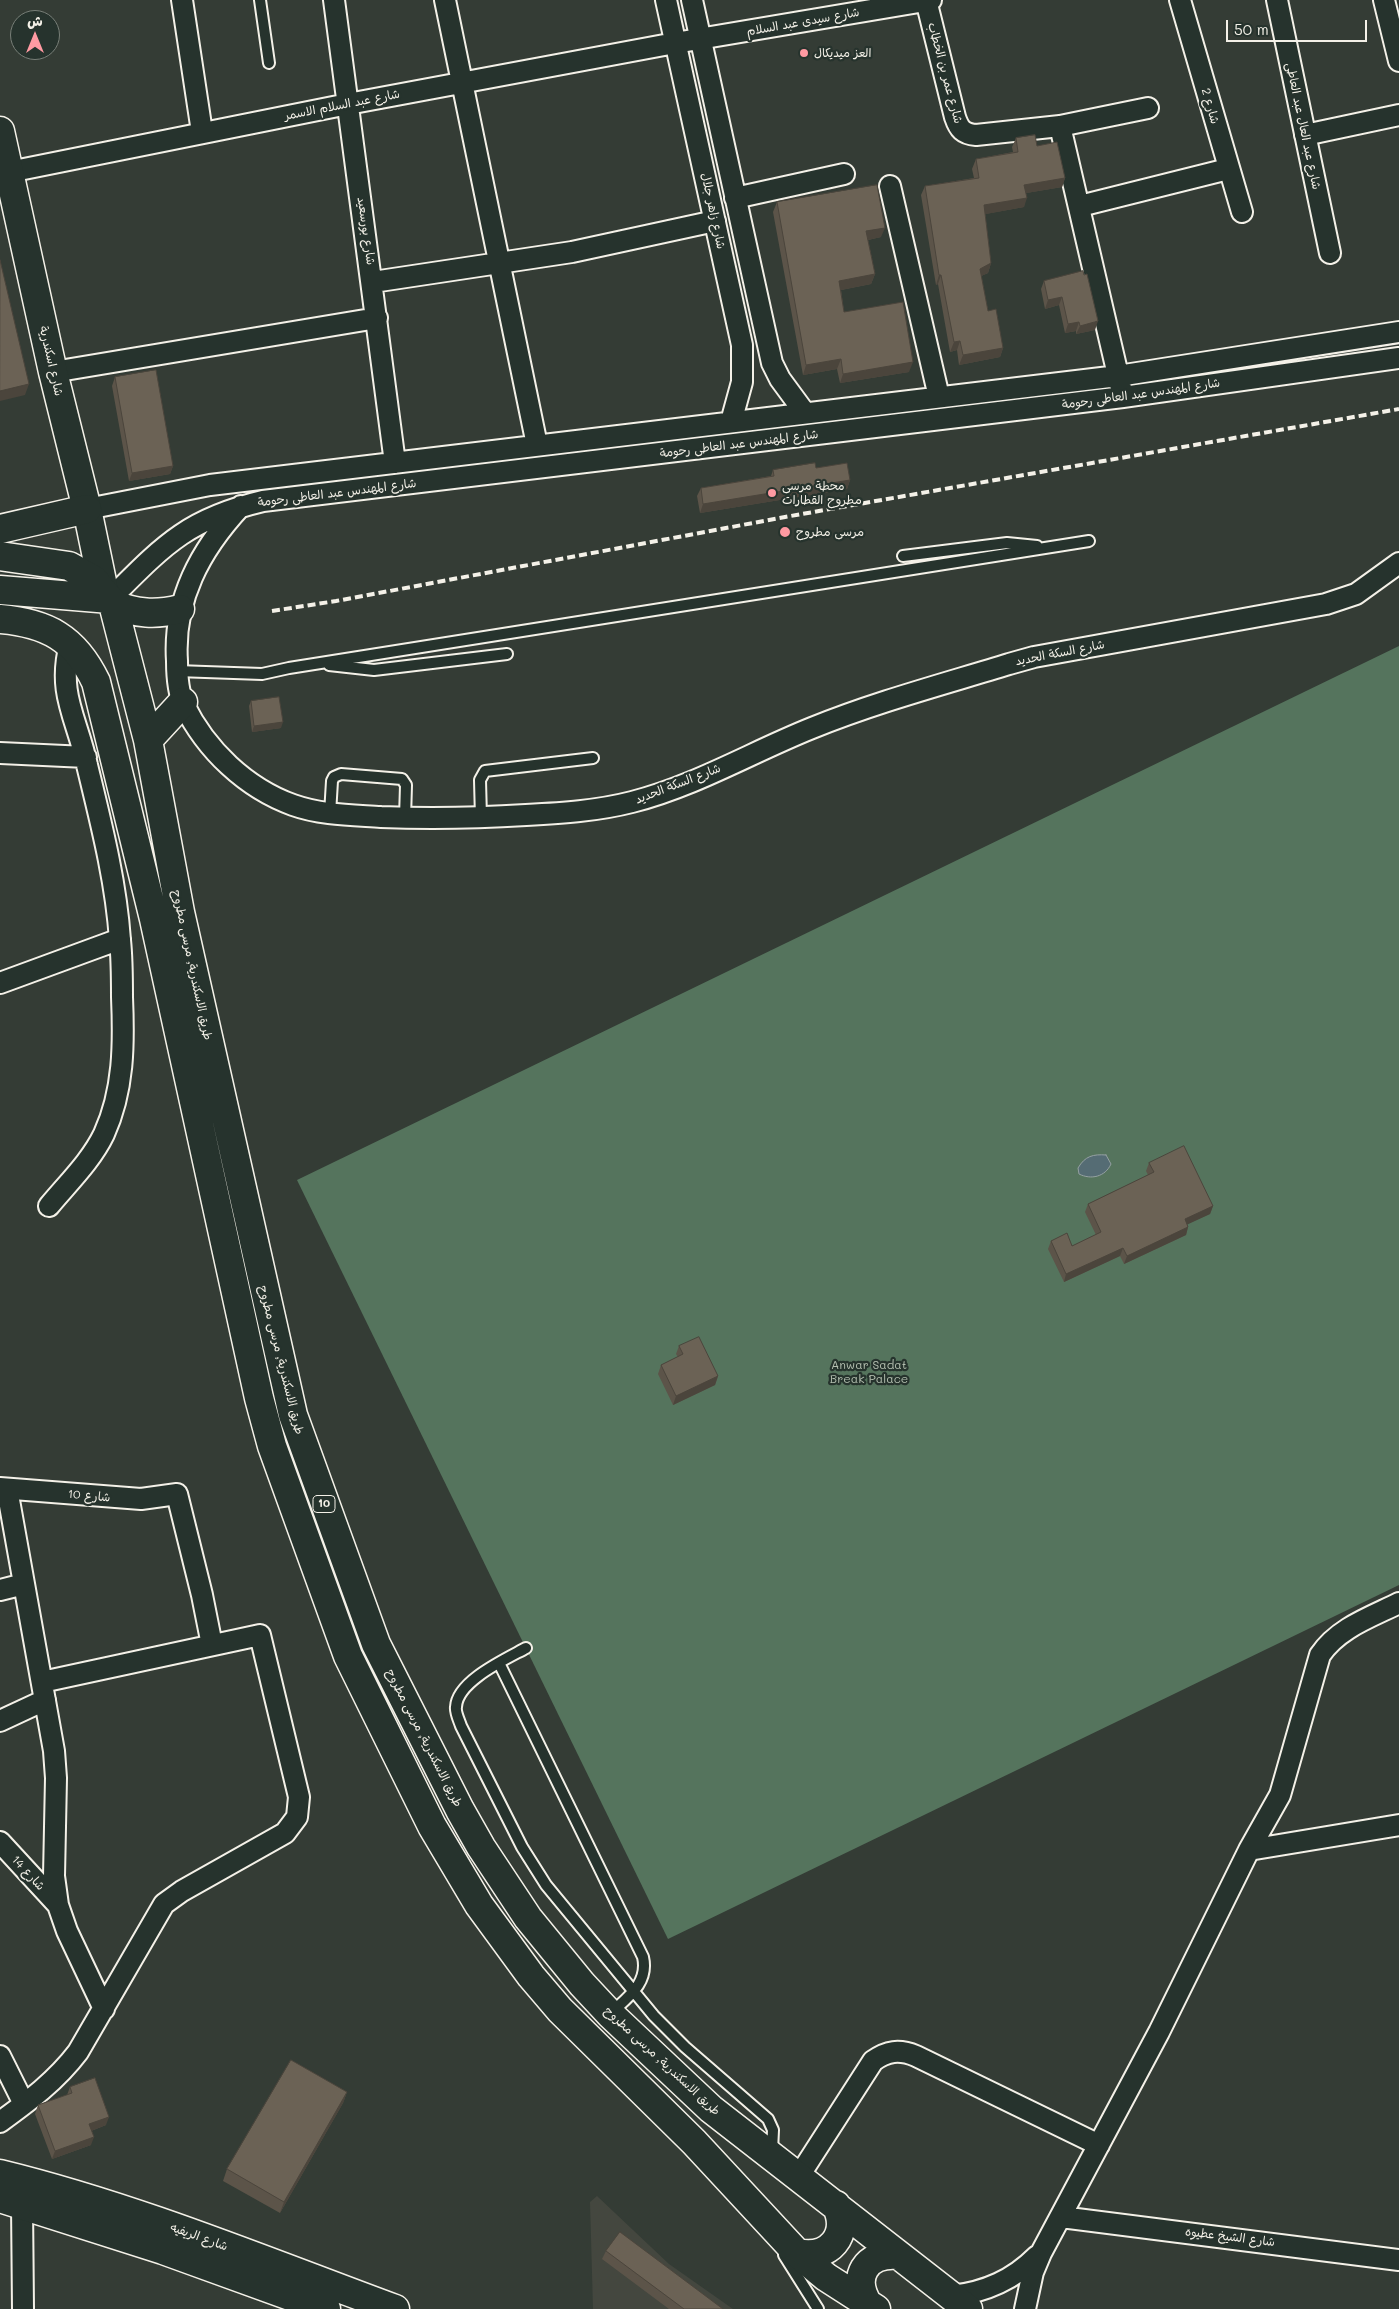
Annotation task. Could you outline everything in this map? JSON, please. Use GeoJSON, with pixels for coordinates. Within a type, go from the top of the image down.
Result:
{"type":"FeatureCollection","features":[{"type":"Feature","properties":{"kind":"main road","name":"شارع اسكندرية"},"geometry":{"type":"LineString","coordinates":[[0,131],[53,372],[109,598]]}},
{"type":"Feature","properties":{"kind":"main road"},"geometry":{"type":"LineString","coordinates":[[0,529],[88,509]]}},
{"type":"Feature","properties":{"kind":"main road"},"geometry":{"type":"LineString","coordinates":[[0,556],[69,566],[94,580],[109,598],[128,610],[145,614],[180,610]]}},
{"type":"Feature","properties":{"kind":"main road"},"geometry":{"type":"LineString","coordinates":[[0,590],[109,598]]}},
{"type":"Feature","properties":{"kind":"main road","name":"طريق الاسكندرية, مرسى مطروح"},"geometry":{"type":"LineString","coordinates":[[109,598],[148,740],[186,941],[286,1387],[304,1450],[376,1644],[481,1848],[528,1918],[582,1984],[610,2014],[693,2094],[836,2204],[897,2255],[960,2302]]}},
{"type":"Feature","properties":{"kind":"main road","name":"10"},"geometry":{"type":"LineString","coordinates":[[0,620],[36,624],[54,632],[70,644],[89,668],[100,697],[154,919],[265,1422],[348,1656],[432,1826],[474,1897],[504,1941],[560,2010],[694,2142],[797,2253],[826,2277],[872,2306]]}},
{"type":"Feature","properties":{"kind":"main road"},"geometry":{"type":"LineString","coordinates":[[148,740],[183,702]]}},
{"type":"Feature","properties":{"kind":"main road","name":"شارع الريفيه"},"geometry":{"type":"LineString","coordinates":[[0,2174],[30,2182],[168,2238],[326,2309]]}},
{"type":"Feature","properties":{"kind":"main road","name":"شارع الريفيه"},"geometry":{"type":"LineString","coordinates":[[11,2201],[168,2238],[395,2309]]}},
{"type":"Feature","properties":{"kind":"main road"},"geometry":{"type":"LineString","coordinates":[[797,2253],[818,2254],[834,2243],[839,2234],[841,2224],[836,2204]]}},
{"type":"Feature","properties":{"kind":"main road"},"geometry":{"type":"LineString","coordinates":[[872,2306],[860,2286],[865,2268],[879,2256],[897,2255]]}},
{"type":"Feature","properties":{"kind":"street"},"geometry":{"type":"LineString","coordinates":[[182,0],[202,132]]}},
{"type":"Feature","properties":{"kind":"street","name":"شارع بورسعيد"},"geometry":{"type":"LineString","coordinates":[[334,0],[373,282],[395,463]]}},
{"type":"Feature","properties":{"kind":"street"},"geometry":{"type":"LineString","coordinates":[[446,0],[536,446]]}},
{"type":"Feature","properties":{"kind":"street","name":"شارع زاهر جلال"},"geometry":{"type":"LineString","coordinates":[[666,0],[742,345],[742,382],[731,422]]}},
{"type":"Feature","properties":{"kind":"street","name":"شارع زاهر جلال"},"geometry":{"type":"LineString","coordinates":[[692,0],[772,362],[780,379],[805,413]]}},
{"type":"Feature","properties":{"kind":"street","name":"شارع سيدى عبد السلام"},"geometry":{"type":"LineString","coordinates":[[676,43],[928,0]]}},
{"type":"Feature","properties":{"kind":"street","name":"شارع عمر بن الخطاب"},"geometry":{"type":"LineString","coordinates":[[928,0],[958,124],[967,134],[976,135],[1060,126]]}},
{"type":"Feature","properties":{"kind":"street","name":"شارع 2"},"geometry":{"type":"LineString","coordinates":[[1180,0],[1242,212]]}},
{"type":"Feature","properties":{"kind":"street","name":"شارع عبد العال عبد العاطى"},"geometry":{"type":"LineString","coordinates":[[1277,0],[1330,253]]}},
{"type":"Feature","properties":{"kind":"street"},"geometry":{"type":"LineString","coordinates":[[1384,0],[1399,61]]}},
{"type":"Feature","properties":{"kind":"street","name":"شارع عبد السلام الاسمر"},"geometry":{"type":"LineString","coordinates":[[9,172],[202,132],[676,43]]}},
{"type":"Feature","properties":{"kind":"street"},"geometry":{"type":"LineString","coordinates":[[1123,398],[1060,126],[1148,108]]}},
{"type":"Feature","properties":{"kind":"street"},"geometry":{"type":"LineString","coordinates":[[1305,135],[1399,115]]}},
{"type":"Feature","properties":{"kind":"street"},"geometry":{"type":"LineString","coordinates":[[1080,206],[1228,169]]}},
{"type":"Feature","properties":{"kind":"street"},"geometry":{"type":"LineString","coordinates":[[735,198],[844,174]]}},
{"type":"Feature","properties":{"kind":"street"},"geometry":{"type":"LineString","coordinates":[[890,186],[938,397]]}},
{"type":"Feature","properties":{"kind":"street"},"geometry":{"type":"LineString","coordinates":[[373,282],[500,265],[715,221]]}},
{"type":"Feature","properties":{"kind":"street"},"geometry":{"type":"LineString","coordinates":[[53,372],[377,318]]}},
{"type":"Feature","properties":{"kind":"street","name":"شارع المهندس عبد العاطى رحومة"},"geometry":{"type":"LineString","coordinates":[[88,509],[210,485],[1118,376],[1399,332]]}},
{"type":"Feature","properties":{"kind":"street","name":"شارع المهندس عبد العاطى رحومة"},"geometry":{"type":"LineString","coordinates":[[109,598],[174,538],[206,519],[241,506],[262,501],[1123,398],[1399,358]]}},
{"type":"Feature","properties":{"kind":"street"},"geometry":{"type":"LineString","coordinates":[[648,433],[650,454]]}},
{"type":"Feature","properties":{"kind":"street","name":"شارع السكة الحديد"},"geometry":{"type":"LineString","coordinates":[[241,506],[210,543],[187,586],[180,610],[176,644],[177,671],[183,702],[208,743],[228,764],[258,788],[293,805],[330,814],[405,818],[481,818],[575,812],[634,802],[690,782],[826,722],[1000,667],[1034,657],[1326,604],[1356,594],[1399,563]]}},
{"type":"Feature","properties":{"kind":"street"},"geometry":{"type":"LineString","coordinates":[[49,1206],[92,1154],[103,1135],[117,1097],[123,1044],[120,939],[111,872],[86,757],[65,686],[64,672],[70,644]]}},
{"type":"Feature","properties":{"kind":"street"},"geometry":{"type":"LineString","coordinates":[[0,753],[86,757]]}},
{"type":"Feature","properties":{"kind":"street"},"geometry":{"type":"LineString","coordinates":[[0,983],[120,939]]}},
{"type":"Feature","properties":{"kind":"street"},"geometry":{"type":"LineString","coordinates":[[4,1489],[44,1691],[56,1778],[54,1876],[58,1905],[67,1931],[104,2009]]}},
{"type":"Feature","properties":{"kind":"street","name":"شارع 10"},"geometry":{"type":"LineString","coordinates":[[4,1489],[141,1500],[177,1494],[200,1586],[212,1645]]}},
{"type":"Feature","properties":{"kind":"street"},"geometry":{"type":"LineString","coordinates":[[0,1590],[24,1584]]}},
{"type":"Feature","properties":{"kind":"street"},"geometry":{"type":"LineString","coordinates":[[1025,2309],[1033,2272],[1040,2253],[1159,2032],[1249,1850],[1280,1795],[1320,1655],[1327,1644],[1338,1634],[1399,1603]]}},
{"type":"Feature","properties":{"kind":"street"},"geometry":{"type":"LineString","coordinates":[[0,1721],[44,1691],[212,1645],[260,1635],[299,1797],[297,1817],[285,1834],[177,1894],[164,1904],[104,2009],[78,2052],[63,2072],[0,2122]]}},
{"type":"Feature","properties":{"kind":"street"},"geometry":{"type":"LineString","coordinates":[[1249,1850],[1399,1825]]}},
{"type":"Feature","properties":{"kind":"street","name":"شارع 14"},"geometry":{"type":"LineString","coordinates":[[3,1853],[58,1905]]}},
{"type":"Feature","properties":{"kind":"street"},"geometry":{"type":"LineString","coordinates":[[799,2176],[873,2061],[882,2055],[894,2051],[916,2056],[1099,2145]]}},
{"type":"Feature","properties":{"kind":"street"},"geometry":{"type":"LineString","coordinates":[[0,2056],[24,2104]]}},
{"type":"Feature","properties":{"kind":"street"},"geometry":{"type":"LineString","coordinates":[[11,2201],[23,2309]]}},
{"type":"Feature","properties":{"kind":"street","name":"شارع الشيخ عطيوه"},"geometry":{"type":"LineString","coordinates":[[1061,2217],[1399,2260]]}},
{"type":"Feature","properties":{"kind":"street"},"geometry":{"type":"LineString","coordinates":[[960,2302],[992,2288],[1026,2267],[1040,2253]]}},
{"type":"Feature","properties":{"kind":"lane"},"geometry":{"type":"LineString","coordinates":[[260,0],[269,63]]}},
{"type":"Feature","properties":{"kind":"lane"},"geometry":{"type":"LineString","coordinates":[[177,671],[262,674],[1090,541]]}},
{"type":"Feature","properties":{"kind":"lane"},"geometry":{"type":"LineString","coordinates":[[903,556],[1007,543],[1052,547]]}},
{"type":"Feature","properties":{"kind":"lane"},"geometry":{"type":"LineString","coordinates":[[316,664],[374,670],[507,654]]}},
{"type":"Feature","properties":{"kind":"lane"},"geometry":{"type":"LineString","coordinates":[[481,818],[480,780],[486,771],[593,758]]}},
{"type":"Feature","properties":{"kind":"lane"},"geometry":{"type":"LineString","coordinates":[[330,814],[332,781],[334,777],[341,774],[402,779],[406,785],[405,818]]}},
{"type":"Feature","properties":{"kind":"lane"},"geometry":{"type":"LineString","coordinates":[[526,1648],[469,1683],[459,1694],[456,1708],[461,1726],[534,1866],[634,1992],[685,2047],[768,2119],[773,2130],[772,2155]]}},
{"type":"Feature","properties":{"kind":"lane"},"geometry":{"type":"LineString","coordinates":[[499,1663],[643,1957],[646,1967],[643,1979],[634,1992],[610,2014]]}},
{"type":"Feature","properties":{"kind":"lane"},"geometry":{"type":"LineString","coordinates":[[757,2211],[818,2309]]}},
{"type":"Feature","properties":{"kind":"shaded area"},"geometry":{"type":"Polygon","coordinates":[[[597,2196],[669,2264],[733,2309],[593,2309],[590,2202],[597,2196]]]}},
{"type":"Feature","properties":{"kind":"green space","name":"Anwar Sadat Break Palace"},"geometry":{"type":"Polygon","coordinates":[[[1399,646],[1399,1585],[668,1939],[297,1180],[1399,646]]]}},
{"type":"Feature","properties":{"kind":"water"},"geometry":{"type":"Polygon","coordinates":[[[1106,1155],[1111,1164],[1105,1172],[1093,1177],[1079,1174],[1078,1168],[1087,1158],[1106,1155]]]}},
{"type":"Feature","properties":{"kind":"building"},"geometry":{"type":"Polygon","coordinates":[[[1035,135],[1037,146],[1057,142],[1065,178],[1024,185],[1027,198],[984,205],[991,263],[980,269],[988,311],[996,309],[1003,348],[963,355],[960,341],[954,342],[941,275],[939,275],[925,186],[979,178],[976,159],[1018,152],[1016,138],[1035,135]]]}},
{"type":"Feature","properties":{"kind":"building"},"geometry":{"type":"Polygon","coordinates":[[[877,185],[885,228],[866,231],[875,274],[839,281],[844,312],[903,302],[913,362],[843,374],[841,359],[806,365],[777,202],[877,185]]]}},
{"type":"Feature","properties":{"kind":"building"},"geometry":{"type":"Polygon","coordinates":[[[0,260],[29,384],[0,391],[0,260]]]}},
{"type":"Feature","properties":{"kind":"building"},"geometry":{"type":"Polygon","coordinates":[[[1083,271],[1084,275],[1087,274],[1098,321],[1080,326],[1079,322],[1068,324],[1062,297],[1048,300],[1044,281],[1083,271]]]}},
{"type":"Feature","properties":{"kind":"building"},"geometry":{"type":"Polygon","coordinates":[[[156,370],[173,466],[132,473],[115,377],[156,370]]]}},
{"type":"Feature","properties":{"kind":"building"},"geometry":{"type":"Polygon","coordinates":[[[815,463],[816,468],[847,463],[850,480],[703,504],[701,488],[774,476],[773,470],[815,463]]]}},
{"type":"Feature","properties":{"kind":"building"},"geometry":{"type":"Polygon","coordinates":[[[279,697],[283,722],[254,726],[251,701],[279,697]]]}},
{"type":"Feature","properties":{"kind":"building"},"geometry":{"type":"Polygon","coordinates":[[[1184,1146],[1213,1206],[1185,1219],[1188,1227],[1127,1256],[1123,1248],[1066,1274],[1051,1241],[1067,1233],[1072,1246],[1101,1232],[1088,1204],[1154,1172],[1149,1163],[1184,1146]]]}},
{"type":"Feature","properties":{"kind":"building"},"geometry":{"type":"Polygon","coordinates":[[[699,1337],[718,1376],[676,1396],[661,1365],[683,1354],[679,1346],[699,1337]]]}},
{"type":"Feature","properties":{"kind":"building"},"geometry":{"type":"Polygon","coordinates":[[[291,2060],[347,2092],[284,2202],[227,2169],[291,2060]]]}},
{"type":"Feature","properties":{"kind":"building"},"geometry":{"type":"Polygon","coordinates":[[[95,2078],[109,2117],[89,2124],[94,2137],[55,2151],[38,2105],[72,2093],[70,2087],[95,2078]]]}},
{"type":"Feature","properties":{"kind":"building"},"geometry":{"type":"Polygon","coordinates":[[[620,2232],[723,2309],[684,2309],[606,2251],[620,2232]]]}},
{"type":"Feature","properties":{"kind":"railway"},"geometry":{"type":"LineString","coordinates":[[272,611],[336,601],[785,517],[1399,409]]}},
{"type":"Feature","properties":{"kind":"place","name":"العز ميديكال"},"geometry":{"type":"Point","coordinates":[804,53]}},
{"type":"Feature","properties":{"kind":"place","name":"محطة مرسى مطروح القطارات"},"geometry":{"type":"Point","coordinates":[772,493]}},
{"type":"Feature","properties":{"kind":"place","name":"مرسى مطروح"},"geometry":{"type":"Point","coordinates":[785,532]}}]}
